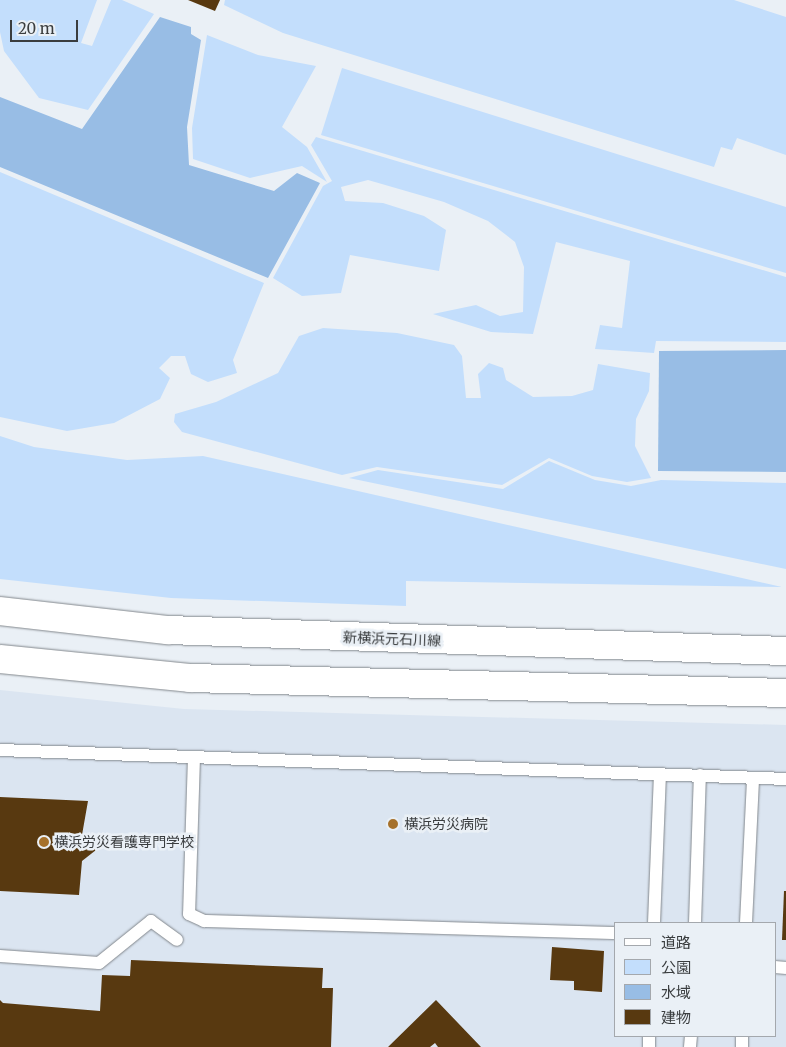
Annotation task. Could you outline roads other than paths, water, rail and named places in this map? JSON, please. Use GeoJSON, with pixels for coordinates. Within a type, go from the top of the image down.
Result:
{"type":"FeatureCollection","features":[{"type":"Feature","properties":{"kind":"street","name":"新横浜元石川線"},"geometry":{"type":"LineString","coordinates":[[0,610],[206,632],[786,651]]}},
{"type":"Feature","properties":{"kind":"street"},"geometry":{"type":"LineString","coordinates":[[0,659],[190,678],[786,693]]}},
{"type":"Feature","properties":{"kind":"lane"},"geometry":{"type":"LineString","coordinates":[[0,750],[786,779]]}},
{"type":"Feature","properties":{"kind":"lane"},"geometry":{"type":"LineString","coordinates":[[194,757],[189,914],[204,921],[614,933]]}},
{"type":"Feature","properties":{"kind":"lane"},"geometry":{"type":"LineString","coordinates":[[654,922],[660,774]]}},
{"type":"Feature","properties":{"kind":"lane"},"geometry":{"type":"LineString","coordinates":[[695,922],[700,776]]}},
{"type":"Feature","properties":{"kind":"lane"},"geometry":{"type":"LineString","coordinates":[[746,922],[753,778]]}},
{"type":"Feature","properties":{"kind":"lane"},"geometry":{"type":"LineString","coordinates":[[0,956],[99,963],[151,920],[178,940]]}},
{"type":"Feature","properties":{"kind":"water"},"geometry":{"type":"Polygon","coordinates":[[[160,17],[191,27],[191,34],[201,40],[187,127],[189,165],[274,191],[297,173],[320,183],[268,278],[0,167],[0,97],[82,129],[160,17]]]}},
{"type":"Feature","properties":{"kind":"water"},"geometry":{"type":"Polygon","coordinates":[[[786,350],[786,472],[658,471],[659,351],[786,350]]]}},
{"type":"Feature","properties":{"kind":"place","name":"横浜労災病院"},"geometry":{"type":"Point","coordinates":[393,824]}},
{"type":"Feature","properties":{"kind":"place","name":"横浜労災看護専門学校"},"geometry":{"type":"Point","coordinates":[44,842]}}]}
